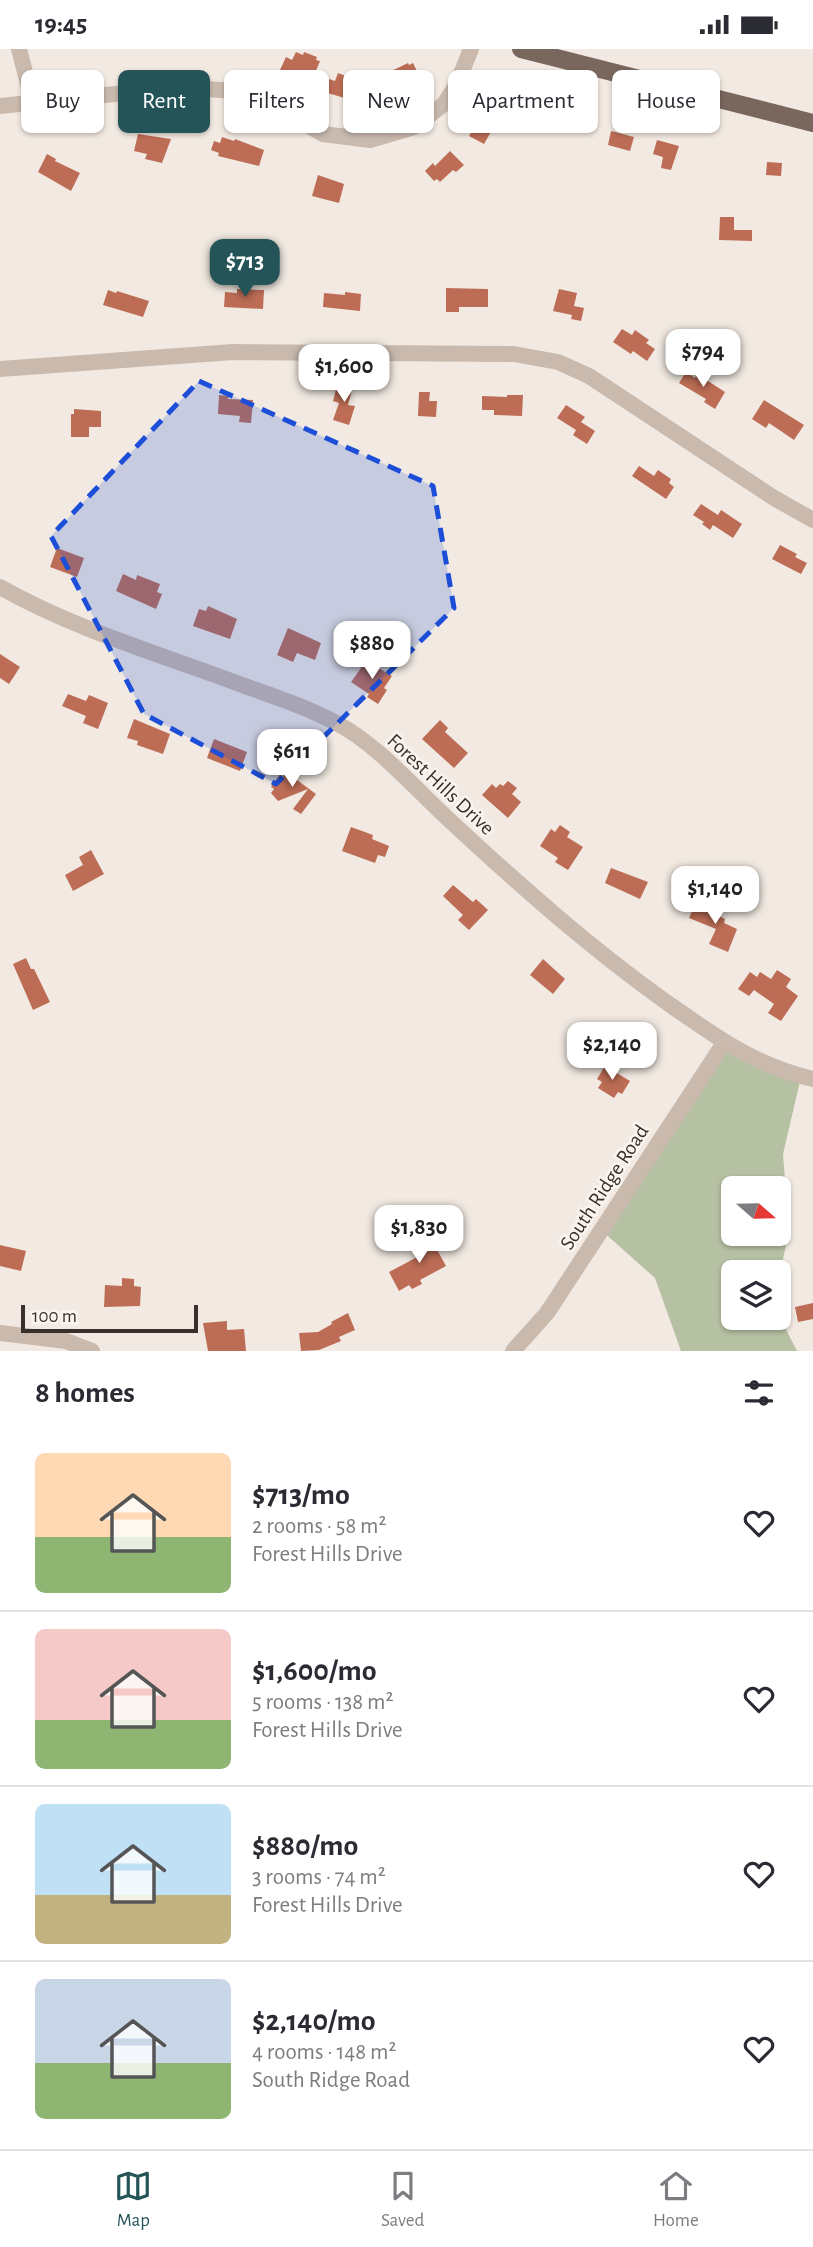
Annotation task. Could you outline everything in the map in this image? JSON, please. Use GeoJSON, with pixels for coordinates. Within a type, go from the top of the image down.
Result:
{"type":"FeatureCollection","features":[{"type":"Feature","properties":{"kind":"main road"},"geometry":{"type":"LineString","coordinates":[[521,49],[813,123]]}},
{"type":"Feature","properties":{"kind":"street"},"geometry":{"type":"LineString","coordinates":[[19,49],[24,70]]}},
{"type":"Feature","properties":{"kind":"street"},"geometry":{"type":"LineString","coordinates":[[104,95],[182,87],[233,91],[275,106],[323,134],[370,140],[414,127],[444,104],[456,86],[471,49]]}},
{"type":"Feature","properties":{"kind":"street"},"geometry":{"type":"LineString","coordinates":[[0,106],[21,104]]}},
{"type":"Feature","properties":{"kind":"street"},"geometry":{"type":"LineString","coordinates":[[0,369],[233,352],[514,355],[558,362],[589,376],[774,498],[813,520]]}},
{"type":"Feature","properties":{"kind":"street","name":"Forest Hills Drive"},"geometry":{"type":"LineString","coordinates":[[0,587],[25,601],[85,626],[303,707],[340,724],[373,750],[513,880],[631,977],[724,1043],[762,1063],[813,1079]]}},
{"type":"Feature","properties":{"kind":"street","name":"South Ridge Road"},"geometry":{"type":"LineString","coordinates":[[513,1351],[547,1313],[724,1043]]}},
{"type":"Feature","properties":{"kind":"street"},"geometry":{"type":"LineString","coordinates":[[0,1350],[1,1333],[66,1341],[92,1351]]}},
{"type":"Feature","properties":{"kind":"highlighted area"},"geometry":{"type":"Polygon","coordinates":[[[199,381],[433,486],[454,608],[276,784],[144,714],[51,536],[199,381]]]}},
{"type":"Feature","properties":{"kind":"green space"},"geometry":{"type":"Polygon","coordinates":[[[724,1043],[801,1077],[783,1154],[785,1176],[721,1176],[721,1246],[786,1246],[783,1260],[721,1260],[721,1330],[786,1330],[797,1351],[681,1351],[655,1278],[601,1230],[724,1043]]]}},
{"type":"Feature","properties":{"kind":"building"},"geometry":{"type":"Polygon","coordinates":[[[296,52],[303,55],[304,52],[320,61],[316,70],[280,70],[286,57],[292,60],[296,52]]]}},
{"type":"Feature","properties":{"kind":"building"},"geometry":{"type":"Polygon","coordinates":[[[413,63],[416,70],[393,70],[413,63]]]}},
{"type":"Feature","properties":{"kind":"building"},"geometry":{"type":"Polygon","coordinates":[[[338,73],[343,75],[343,98],[329,93],[329,79],[335,81],[338,73]]]}},
{"type":"Feature","properties":{"kind":"building"},"geometry":{"type":"Polygon","coordinates":[[[611,131],[634,137],[630,151],[608,145],[611,131]]]}},
{"type":"Feature","properties":{"kind":"building"},"geometry":{"type":"Polygon","coordinates":[[[471,133],[490,133],[484,144],[469,136],[471,133]]]}},
{"type":"Feature","properties":{"kind":"building"},"geometry":{"type":"Polygon","coordinates":[[[138,134],[171,139],[162,163],[145,159],[147,154],[134,151],[138,134]]]}},
{"type":"Feature","properties":{"kind":"building"},"geometry":{"type":"Polygon","coordinates":[[[222,137],[264,150],[259,166],[218,156],[219,153],[211,150],[214,141],[220,143],[222,137]]]}},
{"type":"Feature","properties":{"kind":"building"},"geometry":{"type":"Polygon","coordinates":[[[657,140],[679,146],[671,170],[661,168],[663,157],[653,154],[657,140]]]}},
{"type":"Feature","properties":{"kind":"building"},"geometry":{"type":"Polygon","coordinates":[[[450,151],[464,165],[456,172],[453,170],[440,182],[437,179],[434,181],[425,171],[433,163],[435,166],[450,151]]]}},
{"type":"Feature","properties":{"kind":"building"},"geometry":{"type":"Polygon","coordinates":[[[47,154],[80,173],[71,191],[38,172],[47,154]]]}},
{"type":"Feature","properties":{"kind":"building"},"geometry":{"type":"Polygon","coordinates":[[[767,162],[782,163],[781,176],[766,175],[767,162]]]}},
{"type":"Feature","properties":{"kind":"building"},"geometry":{"type":"Polygon","coordinates":[[[318,175],[344,184],[339,203],[312,196],[318,175]]]}},
{"type":"Feature","properties":{"kind":"building"},"geometry":{"type":"Polygon","coordinates":[[[720,217],[734,217],[734,230],[752,230],[752,241],[719,240],[720,217]]]}},
{"type":"Feature","properties":{"kind":"building"},"geometry":{"type":"Polygon","coordinates":[[[446,288],[488,289],[488,307],[459,307],[459,312],[446,312],[446,288]]]}},
{"type":"Feature","properties":{"kind":"building"},"geometry":{"type":"Polygon","coordinates":[[[237,289],[264,290],[263,309],[224,307],[225,292],[237,293],[237,289]]]}},
{"type":"Feature","properties":{"kind":"building"},"geometry":{"type":"Polygon","coordinates":[[[559,289],[577,293],[574,306],[584,308],[581,321],[571,319],[572,315],[553,311],[559,289]]]}},
{"type":"Feature","properties":{"kind":"building"},"geometry":{"type":"Polygon","coordinates":[[[108,290],[149,301],[143,317],[103,305],[108,290]]]}},
{"type":"Feature","properties":{"kind":"building"},"geometry":{"type":"Polygon","coordinates":[[[345,292],[361,294],[360,311],[323,307],[324,293],[345,295],[345,292]]]}},
{"type":"Feature","properties":{"kind":"building"},"geometry":{"type":"Polygon","coordinates":[[[622,329],[632,335],[635,330],[649,340],[646,343],[655,349],[647,361],[613,342],[622,329]]]}},
{"type":"Feature","properties":{"kind":"building"},"geometry":{"type":"Polygon","coordinates":[[[686,372],[695,378],[697,374],[725,392],[715,409],[704,402],[706,399],[679,383],[686,372]]]}},
{"type":"Feature","properties":{"kind":"building"},"geometry":{"type":"Polygon","coordinates":[[[338,382],[353,386],[348,405],[355,406],[349,425],[333,420],[339,403],[333,401],[338,382]]]}},
{"type":"Feature","properties":{"kind":"building"},"geometry":{"type":"Polygon","coordinates":[[[419,392],[430,392],[429,401],[437,401],[436,417],[418,416],[419,392]]]}},
{"type":"Feature","properties":{"kind":"building"},"geometry":{"type":"Polygon","coordinates":[[[219,395],[229,396],[228,399],[253,400],[251,423],[239,422],[240,416],[218,414],[219,395]]]}},
{"type":"Feature","properties":{"kind":"building"},"geometry":{"type":"Polygon","coordinates":[[[523,395],[522,416],[494,415],[494,410],[482,410],[482,396],[523,395]]]}},
{"type":"Feature","properties":{"kind":"building"},"geometry":{"type":"Polygon","coordinates":[[[764,400],[804,425],[794,440],[769,423],[766,428],[752,419],[764,400]]]}},
{"type":"Feature","properties":{"kind":"building"},"geometry":{"type":"Polygon","coordinates":[[[566,405],[585,417],[581,422],[595,431],[587,444],[573,435],[576,430],[557,418],[566,405]]]}},
{"type":"Feature","properties":{"kind":"building"},"geometry":{"type":"Polygon","coordinates":[[[74,409],[101,411],[101,427],[89,427],[89,437],[71,437],[71,414],[74,414],[74,409]]]}},
{"type":"Feature","properties":{"kind":"building"},"geometry":{"type":"Polygon","coordinates":[[[639,466],[654,476],[658,470],[671,479],[669,483],[674,487],[666,499],[632,476],[639,466]]]}},
{"type":"Feature","properties":{"kind":"building"},"geometry":{"type":"Polygon","coordinates":[[[701,504],[718,515],[721,510],[742,524],[733,538],[713,525],[710,530],[693,515],[701,504]]]}},
{"type":"Feature","properties":{"kind":"building"},"geometry":{"type":"Polygon","coordinates":[[[780,545],[807,563],[801,574],[772,559],[780,545]]]}},
{"type":"Feature","properties":{"kind":"building"},"geometry":{"type":"Polygon","coordinates":[[[57,548],[84,558],[77,577],[50,567],[57,548]]]}},
{"type":"Feature","properties":{"kind":"building"},"geometry":{"type":"Polygon","coordinates":[[[123,574],[136,580],[137,575],[160,584],[157,592],[162,594],[156,609],[116,591],[123,574]]]}},
{"type":"Feature","properties":{"kind":"building"},"geometry":{"type":"Polygon","coordinates":[[[208,606],[237,619],[230,639],[193,626],[199,609],[206,611],[208,606]]]}},
{"type":"Feature","properties":{"kind":"building"},"geometry":{"type":"Polygon","coordinates":[[[288,628],[321,643],[315,660],[297,653],[293,662],[277,655],[288,628]]]}},
{"type":"Feature","properties":{"kind":"building"},"geometry":{"type":"Polygon","coordinates":[[[0,654],[20,667],[9,684],[0,678],[0,654]]]}},
{"type":"Feature","properties":{"kind":"building"},"geometry":{"type":"Polygon","coordinates":[[[366,661],[392,676],[378,704],[351,682],[366,661]]]}},
{"type":"Feature","properties":{"kind":"building"},"geometry":{"type":"Polygon","coordinates":[[[68,694],[86,701],[89,695],[108,703],[98,729],[83,723],[86,716],[62,706],[68,694]]]}},
{"type":"Feature","properties":{"kind":"building"},"geometry":{"type":"Polygon","coordinates":[[[134,719],[170,734],[163,754],[137,745],[138,741],[127,738],[134,719]]]}},
{"type":"Feature","properties":{"kind":"building"},"geometry":{"type":"Polygon","coordinates":[[[440,720],[448,728],[445,732],[468,753],[454,768],[422,739],[440,720]]]}},
{"type":"Feature","properties":{"kind":"building"},"geometry":{"type":"Polygon","coordinates":[[[214,739],[247,752],[240,771],[207,758],[214,739]]]}},
{"type":"Feature","properties":{"kind":"building"},"geometry":{"type":"Polygon","coordinates":[[[291,766],[302,774],[297,780],[316,794],[301,814],[293,809],[308,789],[278,801],[271,793],[274,789],[271,787],[280,774],[283,777],[291,766]]]}},
{"type":"Feature","properties":{"kind":"building"},"geometry":{"type":"Polygon","coordinates":[[[508,781],[517,788],[512,794],[521,802],[508,818],[482,795],[492,784],[496,788],[508,781]]]}},
{"type":"Feature","properties":{"kind":"building"},"geometry":{"type":"Polygon","coordinates":[[[560,825],[570,832],[567,837],[583,847],[568,870],[555,862],[558,858],[540,846],[551,829],[555,832],[560,825]]]}},
{"type":"Feature","properties":{"kind":"building"},"geometry":{"type":"Polygon","coordinates":[[[351,827],[373,835],[372,839],[389,846],[385,857],[378,855],[375,863],[342,851],[351,827]]]}},
{"type":"Feature","properties":{"kind":"building"},"geometry":{"type":"Polygon","coordinates":[[[91,850],[104,874],[73,891],[65,875],[83,865],[79,857],[91,850]]]}},
{"type":"Feature","properties":{"kind":"building"},"geometry":{"type":"Polygon","coordinates":[[[611,868],[648,882],[640,899],[605,883],[611,868]]]}},
{"type":"Feature","properties":{"kind":"building"},"geometry":{"type":"Polygon","coordinates":[[[453,885],[473,902],[476,899],[488,910],[469,930],[458,920],[463,915],[443,896],[453,885]]]}},
{"type":"Feature","properties":{"kind":"building"},"geometry":{"type":"Polygon","coordinates":[[[704,903],[720,913],[719,916],[725,919],[724,923],[737,929],[728,952],[709,944],[716,929],[689,918],[694,907],[698,908],[699,904],[703,906],[704,903]]]}},
{"type":"Feature","properties":{"kind":"building"},"geometry":{"type":"Polygon","coordinates":[[[26,958],[50,1002],[33,1010],[13,964],[26,958]]]}},
{"type":"Feature","properties":{"kind":"building"},"geometry":{"type":"Polygon","coordinates":[[[543,959],[565,979],[553,994],[530,975],[543,959]]]}},
{"type":"Feature","properties":{"kind":"building"},"geometry":{"type":"Polygon","coordinates":[[[777,970],[791,979],[786,987],[798,996],[781,1021],[768,1013],[774,1004],[754,990],[749,996],[738,989],[750,972],[757,977],[760,972],[771,979],[777,970]]]}},
{"type":"Feature","properties":{"kind":"building"},"geometry":{"type":"Polygon","coordinates":[[[605,1066],[630,1081],[622,1094],[618,1092],[614,1098],[598,1088],[602,1082],[597,1079],[605,1066]]]}},
{"type":"Feature","properties":{"kind":"building"},"geometry":{"type":"Polygon","coordinates":[[[428,1233],[446,1266],[420,1280],[422,1284],[412,1289],[409,1285],[399,1291],[389,1272],[423,1254],[416,1239],[428,1233]]]}},
{"type":"Feature","properties":{"kind":"building"},"geometry":{"type":"Polygon","coordinates":[[[0,1245],[26,1251],[21,1271],[0,1266],[0,1245]]]}},
{"type":"Feature","properties":{"kind":"building"},"geometry":{"type":"Polygon","coordinates":[[[122,1278],[134,1279],[134,1286],[141,1287],[140,1306],[104,1307],[105,1285],[122,1286],[122,1278]]]}},
{"type":"Feature","properties":{"kind":"building"},"geometry":{"type":"Polygon","coordinates":[[[813,1303],[813,1319],[798,1322],[795,1307],[813,1303]]]}},
{"type":"Feature","properties":{"kind":"building"},"geometry":{"type":"Polygon","coordinates":[[[348,1313],[355,1330],[339,1337],[341,1341],[319,1350],[301,1351],[299,1333],[318,1332],[348,1313]]]}},
{"type":"Feature","properties":{"kind":"building"},"geometry":{"type":"Polygon","coordinates":[[[227,1321],[227,1330],[244,1329],[246,1351],[208,1351],[203,1323],[227,1321]]]}}]}
